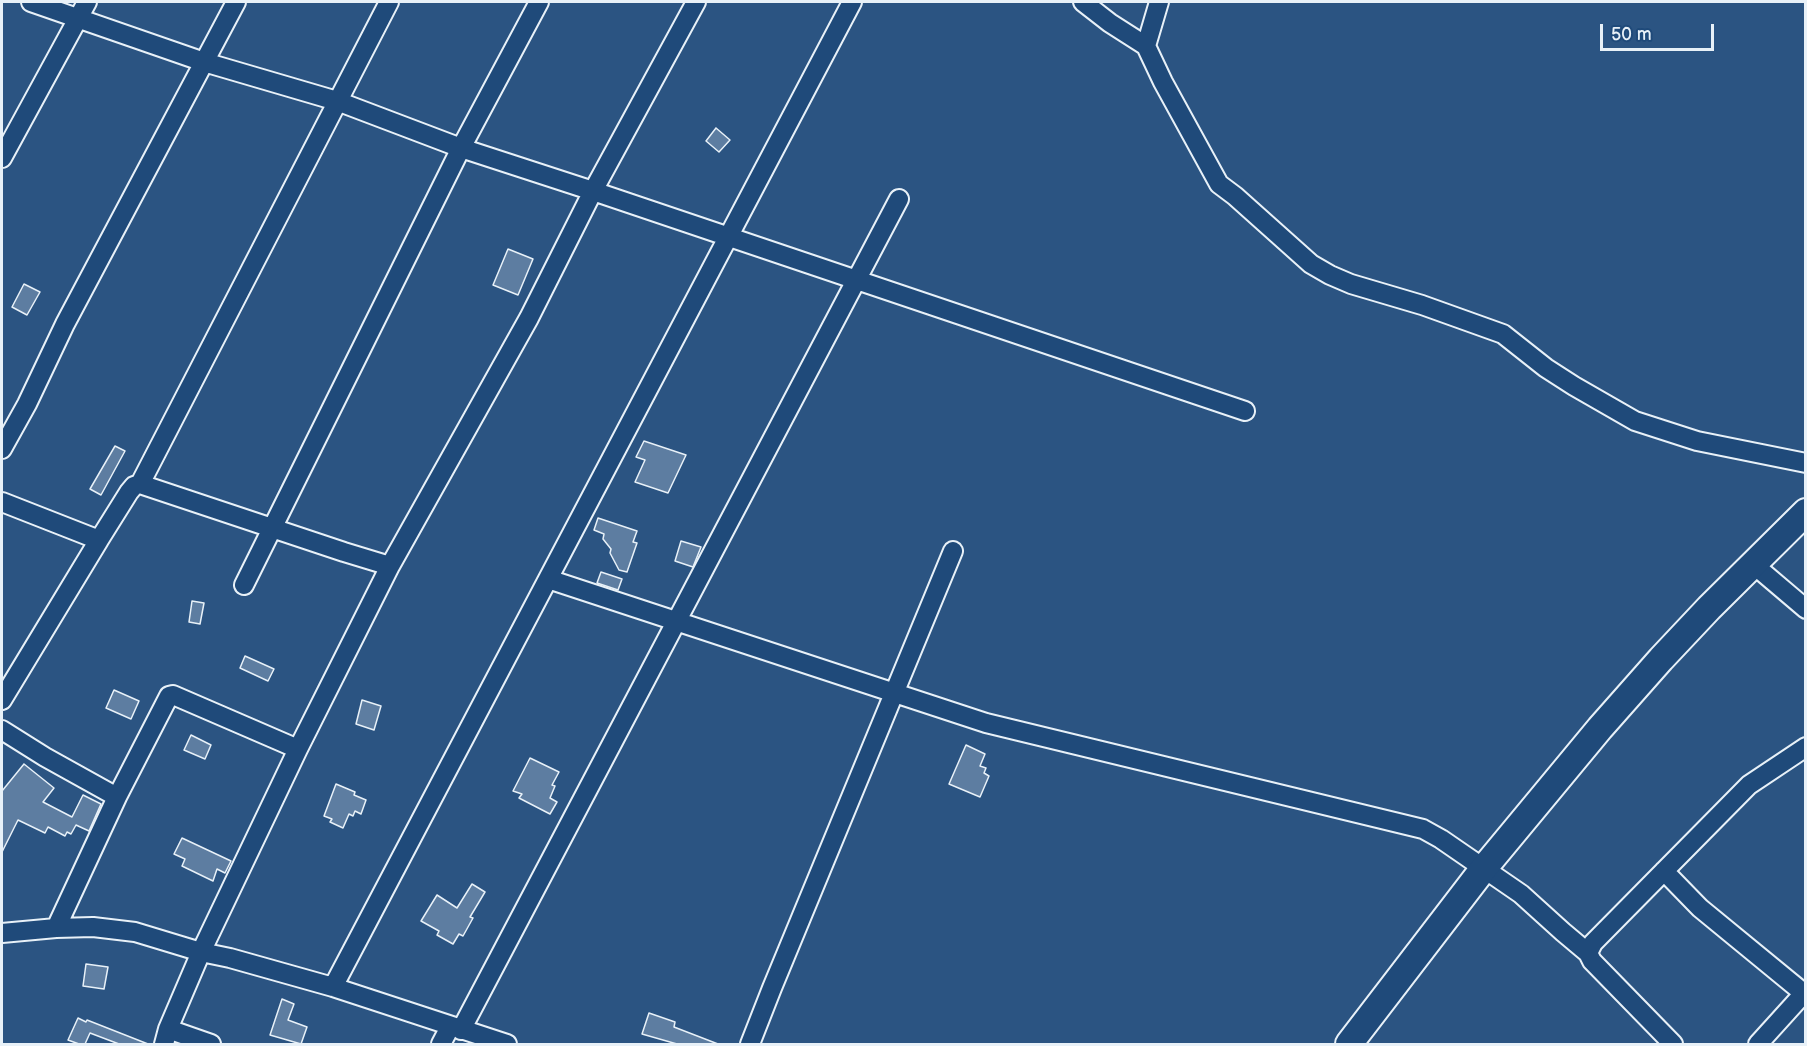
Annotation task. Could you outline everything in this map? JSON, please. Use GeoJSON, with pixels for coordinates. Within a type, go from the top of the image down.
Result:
{"type":"FeatureCollection","features":[{"type":"Feature","properties":{"kind":"street"},"geometry":{"type":"LineString","coordinates":[[31,2],[204,62],[337,101],[461,148],[1245,411]]}},
{"type":"Feature","properties":{"kind":"street"},"geometry":{"type":"LineString","coordinates":[[2,159],[87,2]]}},
{"type":"Feature","properties":{"kind":"street"},"geometry":{"type":"LineString","coordinates":[[2,449],[27,404],[70,313],[236,2]]}},
{"type":"Feature","properties":{"kind":"street"},"geometry":{"type":"LineString","coordinates":[[141,484],[388,2]]}},
{"type":"Feature","properties":{"kind":"street"},"geometry":{"type":"LineString","coordinates":[[244,585],[461,148],[539,2]]}},
{"type":"Feature","properties":{"kind":"street"},"geometry":{"type":"LineString","coordinates":[[211,1044],[166,1037],[201,952],[298,749],[390,566],[529,318],[593,191],[696,2]]}},
{"type":"Feature","properties":{"kind":"street"},"geometry":{"type":"LineString","coordinates":[[333,987],[852,2]]}},
{"type":"Feature","properties":{"kind":"street"},"geometry":{"type":"LineString","coordinates":[[1083,2],[1146,46],[1163,82],[1219,184],[1311,264],[1351,284],[1422,305],[1503,334],[1555,374],[1635,421],[1697,441],[1806,463]]}},
{"type":"Feature","properties":{"kind":"street"},"geometry":{"type":"LineString","coordinates":[[1146,46],[1159,2]]}},
{"type":"Feature","properties":{"kind":"street"},"geometry":{"type":"LineString","coordinates":[[441,1044],[455,1029],[677,622],[899,199]]}},
{"type":"Feature","properties":{"kind":"street"},"geometry":{"type":"LineString","coordinates":[[2,700],[134,486],[141,484],[390,566]]}},
{"type":"Feature","properties":{"kind":"street"},"geometry":{"type":"LineString","coordinates":[[2,502],[99,540]]}},
{"type":"Feature","properties":{"kind":"street"},"geometry":{"type":"LineString","coordinates":[[1349,1044],[1484,868],[1600,728],[1709,608],[1806,512]]}},
{"type":"Feature","properties":{"kind":"street"},"geometry":{"type":"LineString","coordinates":[[750,1044],[953,551]]}},
{"type":"Feature","properties":{"kind":"street"},"geometry":{"type":"LineString","coordinates":[[1753,564],[1806,609]]}},
{"type":"Feature","properties":{"kind":"street"},"geometry":{"type":"LineString","coordinates":[[548,579],[986,723],[1423,829],[1521,894],[1588,953],[1592,961],[1673,1044]]}},
{"type":"Feature","properties":{"kind":"street"},"geometry":{"type":"LineString","coordinates":[[56,928],[117,797],[169,696],[173,695],[298,749]]}},
{"type":"Feature","properties":{"kind":"street"},"geometry":{"type":"LineString","coordinates":[[2,730],[117,797]]}},
{"type":"Feature","properties":{"kind":"street"},"geometry":{"type":"LineString","coordinates":[[1588,953],[1593,944],[1749,784],[1806,747]]}},
{"type":"Feature","properties":{"kind":"street"},"geometry":{"type":"LineString","coordinates":[[1664,872],[1700,908],[1805,993],[1758,1044]]}},
{"type":"Feature","properties":{"kind":"street"},"geometry":{"type":"LineString","coordinates":[[2,936],[56,928],[93,927],[135,932],[333,987],[455,1029],[507,1044]]}},
{"type":"Feature","properties":{"kind":"building"},"geometry":{"type":"Polygon","coordinates":[[[716,128],[730,140],[719,152],[706,141],[716,128]]]}},
{"type":"Feature","properties":{"kind":"building"},"geometry":{"type":"Polygon","coordinates":[[[508,249],[533,259],[518,295],[493,285],[508,249]]]}},
{"type":"Feature","properties":{"kind":"building"},"geometry":{"type":"Polygon","coordinates":[[[24,284],[40,292],[27,315],[12,307],[24,284]]]}},
{"type":"Feature","properties":{"kind":"building"},"geometry":{"type":"Polygon","coordinates":[[[644,441],[686,455],[668,493],[635,482],[645,460],[636,457],[644,441]]]}},
{"type":"Feature","properties":{"kind":"building"},"geometry":{"type":"Polygon","coordinates":[[[115,446],[125,451],[101,495],[90,489],[115,446]]]}},
{"type":"Feature","properties":{"kind":"building"},"geometry":{"type":"Polygon","coordinates":[[[598,518],[637,531],[633,542],[637,543],[627,572],[619,570],[610,553],[611,549],[603,539],[604,534],[594,530],[598,518]]]}},
{"type":"Feature","properties":{"kind":"building"},"geometry":{"type":"Polygon","coordinates":[[[681,541],[701,547],[693,567],[675,561],[681,541]]]}},
{"type":"Feature","properties":{"kind":"building"},"geometry":{"type":"Polygon","coordinates":[[[601,572],[622,579],[618,590],[597,583],[601,572]]]}},
{"type":"Feature","properties":{"kind":"building"},"geometry":{"type":"Polygon","coordinates":[[[192,601],[204,603],[200,624],[189,622],[192,601]]]}},
{"type":"Feature","properties":{"kind":"building"},"geometry":{"type":"Polygon","coordinates":[[[245,656],[274,669],[268,681],[240,668],[245,656]]]}},
{"type":"Feature","properties":{"kind":"building"},"geometry":{"type":"Polygon","coordinates":[[[114,690],[139,701],[131,719],[106,708],[114,690]]]}},
{"type":"Feature","properties":{"kind":"building"},"geometry":{"type":"Polygon","coordinates":[[[362,700],[381,706],[374,730],[356,724],[362,700]]]}},
{"type":"Feature","properties":{"kind":"building"},"geometry":{"type":"Polygon","coordinates":[[[191,735],[211,745],[205,759],[184,750],[191,735]]]}},
{"type":"Feature","properties":{"kind":"building"},"geometry":{"type":"Polygon","coordinates":[[[966,745],[985,754],[980,766],[986,768],[984,773],[989,776],[980,797],[949,784],[966,745]]]}},
{"type":"Feature","properties":{"kind":"building"},"geometry":{"type":"Polygon","coordinates":[[[530,758],[559,772],[552,785],[555,786],[550,798],[557,802],[550,814],[519,798],[522,794],[513,791],[530,758]]]}},
{"type":"Feature","properties":{"kind":"building"},"geometry":{"type":"Polygon","coordinates":[[[24,764],[54,788],[43,802],[72,817],[83,795],[101,804],[89,831],[76,825],[71,834],[67,832],[65,836],[48,827],[45,833],[18,820],[2,852],[2,791],[24,764]]]}},
{"type":"Feature","properties":{"kind":"building"},"geometry":{"type":"Polygon","coordinates":[[[336,784],[355,792],[354,795],[366,800],[361,814],[355,811],[353,816],[349,814],[343,828],[330,822],[332,819],[324,816],[336,784]]]}},
{"type":"Feature","properties":{"kind":"building"},"geometry":{"type":"Polygon","coordinates":[[[182,838],[231,861],[225,873],[217,869],[213,881],[182,866],[185,859],[174,854],[182,838]]]}},
{"type":"Feature","properties":{"kind":"building"},"geometry":{"type":"Polygon","coordinates":[[[472,884],[485,892],[470,917],[473,918],[463,936],[459,934],[453,944],[437,935],[439,931],[421,921],[437,895],[457,908],[472,884]]]}},
{"type":"Feature","properties":{"kind":"building"},"geometry":{"type":"Polygon","coordinates":[[[86,964],[108,967],[104,989],[83,986],[86,964]]]}},
{"type":"Feature","properties":{"kind":"building"},"geometry":{"type":"Polygon","coordinates":[[[282,999],[294,1004],[288,1020],[307,1027],[301,1044],[270,1035],[282,999]]]}},
{"type":"Feature","properties":{"kind":"building"},"geometry":{"type":"Polygon","coordinates":[[[649,1013],[675,1022],[674,1027],[718,1044],[677,1044],[642,1034],[649,1013]]]}},
{"type":"Feature","properties":{"kind":"building"},"geometry":{"type":"Polygon","coordinates":[[[78,1018],[148,1044],[119,1044],[90,1033],[85,1044],[68,1040],[78,1018]]]}}]}
